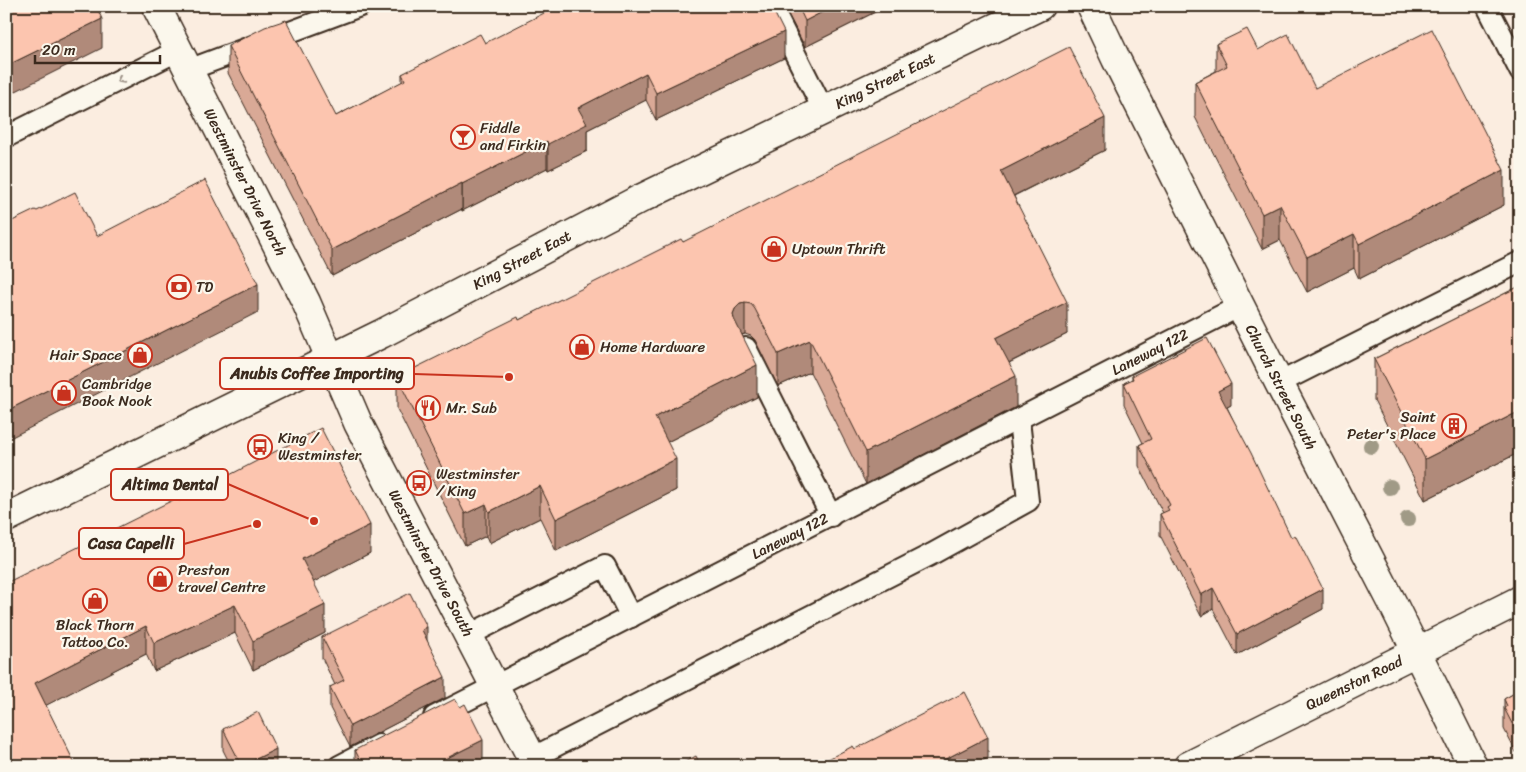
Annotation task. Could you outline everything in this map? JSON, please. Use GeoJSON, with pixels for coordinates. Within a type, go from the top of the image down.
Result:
{"type":"FeatureCollection","features":[{"type":"Feature","properties":{"kind":"street","name":"Westminster Drive North"},"geometry":{"type":"LineString","coordinates":[[156,6],[306,302],[329,360]]}},
{"type":"Feature","properties":{"kind":"street","name":"King Street East"},"geometry":{"type":"LineString","coordinates":[[6,518],[329,360],[642,198],[1040,6]]}},
{"type":"Feature","properties":{"kind":"street","name":"Church Street South"},"geometry":{"type":"LineString","coordinates":[[1092,6],[1240,306],[1394,606],[1473,766]]}},
{"type":"Feature","properties":{"kind":"street","name":"Westminster Drive South"},"geometry":{"type":"LineString","coordinates":[[329,360],[358,422],[534,762]]}},
{"type":"Feature","properties":{"kind":"street","name":"Queenston Road"},"geometry":{"type":"LineString","coordinates":[[1188,766],[1520,600]]}},
{"type":"Feature","properties":{"kind":"lane"},"geometry":{"type":"LineString","coordinates":[[6,137],[184,60],[360,6]]}},
{"type":"Feature","properties":{"kind":"lane"},"geometry":{"type":"LineString","coordinates":[[770,6],[824,111]]}},
{"type":"Feature","properties":{"kind":"lane"},"geometry":{"type":"LineString","coordinates":[[1487,6],[1520,71]]}},
{"type":"Feature","properties":{"kind":"lane"},"geometry":{"type":"LineString","coordinates":[[1279,383],[1520,262]]}},
{"type":"Feature","properties":{"kind":"lane","name":"Laneway 122"},"geometry":{"type":"LineString","coordinates":[[418,726],[1240,306]]}},
{"type":"Feature","properties":{"kind":"lane"},"geometry":{"type":"LineString","coordinates":[[744,346],[830,516]]}},
{"type":"Feature","properties":{"kind":"lane"},"geometry":{"type":"LineString","coordinates":[[534,762],[932,554],[1028,501],[1019,420]]}},
{"type":"Feature","properties":{"kind":"lane"},"geometry":{"type":"LineString","coordinates":[[469,636],[605,566],[631,617]]}},
{"type":"Feature","properties":{"kind":"lane"},"geometry":{"type":"LineString","coordinates":[[339,766],[391,739]]}},
{"type":"Feature","properties":{"kind":"building"},"geometry":{"type":"Polygon","coordinates":[[[6,6],[96,6],[102,19],[6,66],[6,6]]]}},
{"type":"Feature","properties":{"kind":"building"},"geometry":{"type":"Polygon","coordinates":[[[558,6],[771,6],[784,32],[656,93],[646,73],[578,108],[587,124],[548,144],[547,141],[462,183],[332,250],[228,46],[265,27],[286,20],[336,116],[405,80],[402,74],[480,34],[485,43],[558,6]]]}},
{"type":"Feature","properties":{"kind":"building"},"geometry":{"type":"Polygon","coordinates":[[[798,6],[834,6],[805,21],[798,6]]]}},
{"type":"Feature","properties":{"kind":"building"},"geometry":{"type":"Polygon","coordinates":[[[1247,29],[1258,50],[1288,34],[1315,88],[1432,29],[1504,170],[1359,244],[1354,234],[1307,257],[1280,205],[1262,214],[1195,82],[1227,66],[1216,44],[1247,29]]]}},
{"type":"Feature","properties":{"kind":"building"},"geometry":{"type":"Polygon","coordinates":[[[1069,47],[1105,118],[1001,171],[1067,302],[996,338],[1016,376],[866,452],[810,340],[778,354],[755,309],[751,304],[740,304],[733,314],[734,319],[757,365],[655,417],[676,459],[556,519],[540,486],[489,512],[486,504],[465,514],[397,377],[518,317],[519,320],[681,239],[683,242],[1069,47]]]}},
{"type":"Feature","properties":{"kind":"building"},"geometry":{"type":"Polygon","coordinates":[[[205,180],[258,284],[6,411],[6,224],[75,192],[97,236],[205,180]]]}},
{"type":"Feature","properties":{"kind":"building","name":"Saint Peter's Place"},"geometry":{"type":"Polygon","coordinates":[[[1520,286],[1520,411],[1425,459],[1374,359],[1520,286]]]}},
{"type":"Feature","properties":{"kind":"building"},"geometry":{"type":"Polygon","coordinates":[[[1207,338],[1231,384],[1218,391],[1251,453],[1291,537],[1295,535],[1323,589],[1237,634],[1213,588],[1201,595],[1160,514],[1169,510],[1167,507],[1170,505],[1139,445],[1151,439],[1124,383],[1133,379],[1132,376],[1207,338]]]}},
{"type":"Feature","properties":{"kind":"building"},"geometry":{"type":"Polygon","coordinates":[[[321,428],[370,525],[302,559],[325,605],[253,641],[235,605],[154,643],[146,626],[35,683],[76,766],[6,766],[6,583],[177,498],[179,501],[321,428]]]}},
{"type":"Feature","properties":{"kind":"building"},"geometry":{"type":"Polygon","coordinates":[[[410,593],[427,627],[422,630],[445,677],[350,726],[330,687],[344,680],[322,637],[410,593]]]}},
{"type":"Feature","properties":{"kind":"building"},"geometry":{"type":"Polygon","coordinates":[[[1520,690],[1520,739],[1504,708],[1507,706],[1504,699],[1520,690]]]}},
{"type":"Feature","properties":{"kind":"building"},"geometry":{"type":"Polygon","coordinates":[[[965,692],[988,737],[932,766],[815,766],[853,746],[855,749],[965,692]]]}},
{"type":"Feature","properties":{"kind":"building"},"geometry":{"type":"Polygon","coordinates":[[[455,699],[460,707],[465,704],[483,740],[445,759],[449,766],[363,766],[355,750],[455,699]]]}},
{"type":"Feature","properties":{"kind":"building"},"geometry":{"type":"Polygon","coordinates":[[[258,712],[276,749],[242,766],[223,729],[258,712]]]}},
{"type":"Feature","properties":{"kind":"building"},"geometry":{"type":"Polygon","coordinates":[[[696,756],[701,766],[677,766],[696,756]]]}},
{"type":"Feature","properties":{"kind":"place","name":"Fiddle and Firkin"},"geometry":{"type":"Point","coordinates":[463,137]}},
{"type":"Feature","properties":{"kind":"place","name":"Uptown Thrift"},"geometry":{"type":"Point","coordinates":[774,249]}},
{"type":"Feature","properties":{"kind":"place","name":"TD"},"geometry":{"type":"Point","coordinates":[179,287]}},
{"type":"Feature","properties":{"kind":"place","name":"Home Hardware"},"geometry":{"type":"Point","coordinates":[582,347]}},
{"type":"Feature","properties":{"kind":"place","name":"Hair Space"},"geometry":{"type":"Point","coordinates":[140,355]}},
{"type":"Feature","properties":{"kind":"place","name":"Anubis Coffee Importing"},"geometry":{"type":"Point","coordinates":[509,377]}},
{"type":"Feature","properties":{"kind":"place","name":"Cambridge Book Nook"},"geometry":{"type":"Point","coordinates":[64,393]}},
{"type":"Feature","properties":{"kind":"place","name":"Mr. Sub"},"geometry":{"type":"Point","coordinates":[428,408]}},
{"type":"Feature","properties":{"kind":"place","name":"Saint Peter's Place"},"geometry":{"type":"Point","coordinates":[1454,426]}},
{"type":"Feature","properties":{"kind":"place","name":"King / Westminster"},"geometry":{"type":"Point","coordinates":[260,447]}},
{"type":"Feature","properties":{"kind":"place","name":"Westminster / King"},"geometry":{"type":"Point","coordinates":[419,483]}},
{"type":"Feature","properties":{"kind":"place","name":"Altima Dental"},"geometry":{"type":"Point","coordinates":[314,521]}},
{"type":"Feature","properties":{"kind":"place","name":"Casa Capelli"},"geometry":{"type":"Point","coordinates":[257,524]}},
{"type":"Feature","properties":{"kind":"place","name":"Preston travel Centre"},"geometry":{"type":"Point","coordinates":[160,579]}},
{"type":"Feature","properties":{"kind":"place","name":"Black Thorn Tattoo Co."},"geometry":{"type":"Point","coordinates":[95,601]}}]}
